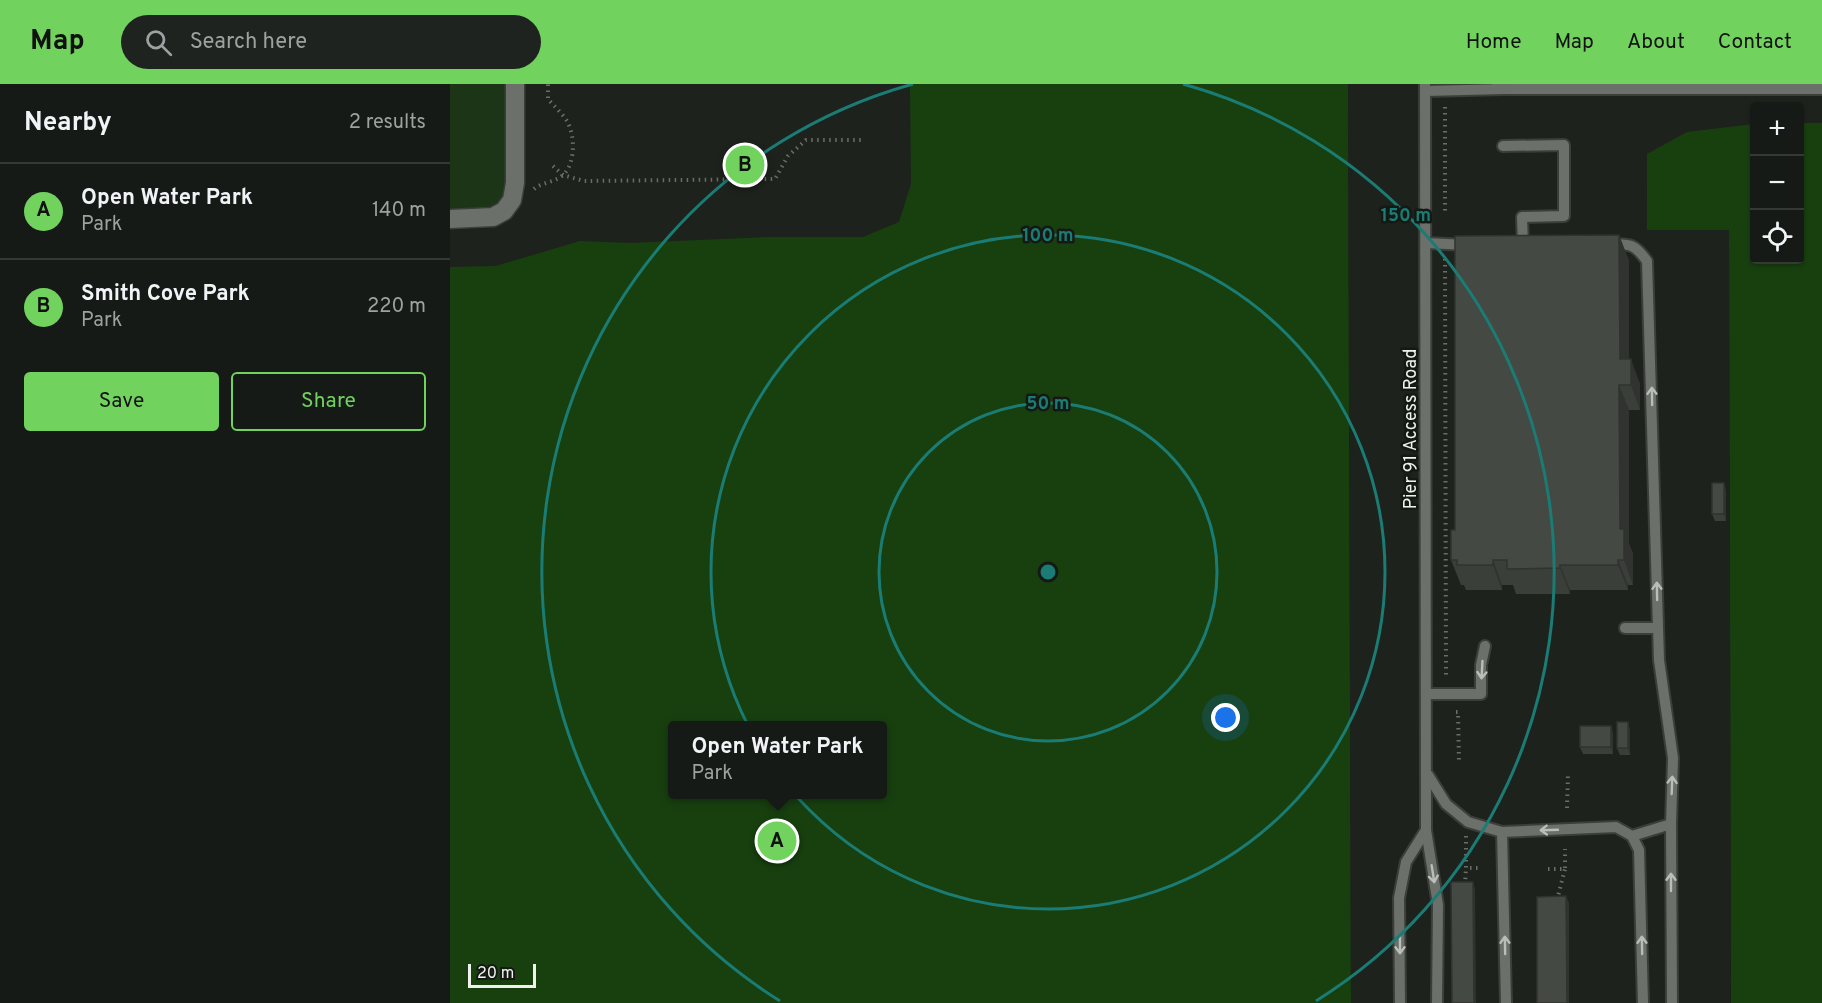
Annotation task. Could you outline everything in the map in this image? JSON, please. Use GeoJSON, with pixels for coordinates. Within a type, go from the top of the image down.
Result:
{"type":"FeatureCollection","features":[{"type":"Feature","properties":{"kind":"street"},"geometry":{"type":"LineString","coordinates":[[450,219],[494,217],[504,211],[512,200],[515,183],[514,84]]}},
{"type":"Feature","properties":{"kind":"lane"},"geometry":{"type":"LineString","coordinates":[[1425,87],[1822,89]]}},
{"type":"Feature","properties":{"kind":"lane","name":"Pier 91 Access Road"},"geometry":{"type":"LineString","coordinates":[[1425,87],[1426,830],[1438,905],[1437,1003]]}},
{"type":"Feature","properties":{"kind":"lane"},"geometry":{"type":"LineString","coordinates":[[1503,146],[1564,145],[1564,216],[1522,217],[1523,245]]}},
{"type":"Feature","properties":{"kind":"lane"},"geometry":{"type":"LineString","coordinates":[[1426,243],[1479,245]]}},
{"type":"Feature","properties":{"kind":"lane"},"geometry":{"type":"LineString","coordinates":[[1600,244],[1623,244],[1638,248],[1647,261],[1659,660],[1672,758],[1672,1003]]}},
{"type":"Feature","properties":{"kind":"lane"},"geometry":{"type":"LineString","coordinates":[[1625,628],[1658,628]]}},
{"type":"Feature","properties":{"kind":"lane"},"geometry":{"type":"LineString","coordinates":[[1427,694],[1481,694],[1481,665],[1485,646]]}},
{"type":"Feature","properties":{"kind":"lane"},"geometry":{"type":"LineString","coordinates":[[1427,774],[1446,804],[1468,822],[1502,832],[1616,827],[1632,836],[1639,850],[1643,1003]]}},
{"type":"Feature","properties":{"kind":"lane"},"geometry":{"type":"LineString","coordinates":[[1632,836],[1671,824]]}},
{"type":"Feature","properties":{"kind":"lane"},"geometry":{"type":"LineString","coordinates":[[1400,1003],[1400,898],[1406,862],[1426,830]]}},
{"type":"Feature","properties":{"kind":"lane"},"geometry":{"type":"LineString","coordinates":[[1502,832],[1506,1003]]}},
{"type":"Feature","properties":{"kind":"path"},"geometry":{"type":"LineString","coordinates":[[1444,101],[1445,214]]}},
{"type":"Feature","properties":{"kind":"path"},"geometry":{"type":"LineString","coordinates":[[553,166],[563,175],[584,181],[775,179],[788,156],[806,140],[862,140]]}},
{"type":"Feature","properties":{"kind":"path"},"geometry":{"type":"LineString","coordinates":[[1445,256],[1446,678]]}},
{"type":"Feature","properties":{"kind":"path"},"geometry":{"type":"LineString","coordinates":[[1452,712],[1458,712],[1459,763]]}},
{"type":"Feature","properties":{"kind":"path"},"geometry":{"type":"LineString","coordinates":[[1567,808],[1568,772]]}},
{"type":"Feature","properties":{"kind":"path"},"geometry":{"type":"LineString","coordinates":[[1465,889],[1466,834]]}},
{"type":"Feature","properties":{"kind":"path"},"geometry":{"type":"LineString","coordinates":[[1556,903],[1565,869],[1565,849]]}},
{"type":"Feature","properties":{"kind":"path"},"geometry":{"type":"LineString","coordinates":[[1466,868],[1478,868]]}},
{"type":"Feature","properties":{"kind":"path"},"geometry":{"type":"LineString","coordinates":[[1548,869],[1565,869]]}},
{"type":"Feature","properties":{"kind":"shaded area"},"geometry":{"type":"Polygon","coordinates":[[[450,84],[515,84],[504,211],[450,219],[450,84]]]}},
{"type":"Feature","properties":{"kind":"shaded area"},"geometry":{"type":"Polygon","coordinates":[[[910,84],[1348,84],[1351,1003],[450,1003],[450,267],[496,266],[580,241],[629,243],[769,237],[863,237],[899,222],[911,184],[910,84]]]}},
{"type":"Feature","properties":{"kind":"shaded area"},"geometry":{"type":"Polygon","coordinates":[[[1804,123],[1822,123],[1822,1003],[1731,1003],[1729,230],[1647,230],[1647,154],[1687,132],[1750,124],[1750,264],[1804,264],[1804,123]]]}},
{"type":"Feature","properties":{"kind":"pier"},"geometry":{"type":"Polygon","coordinates":[[[1348,101],[1351,101],[1354,1003],[1351,1003],[1348,101]]]}},
{"type":"Feature","properties":{"kind":"pier"},"geometry":{"type":"Polygon","coordinates":[[[1647,151],[1647,230],[1729,230],[1731,1003],[1728,1003],[1726,233],[1645,232],[1644,154],[1647,151]]]}},
{"type":"Feature","properties":{"kind":"building"},"geometry":{"type":"Polygon","coordinates":[[[1619,235],[1620,359],[1631,359],[1631,385],[1619,385],[1620,529],[1624,529],[1624,560],[1618,560],[1618,565],[1560,565],[1560,568],[1507,569],[1507,560],[1493,560],[1493,565],[1457,565],[1457,560],[1451,560],[1451,530],[1455,530],[1455,236],[1619,235]]]}},
{"type":"Feature","properties":{"kind":"building"},"geometry":{"type":"Polygon","coordinates":[[[1712,483],[1724,483],[1724,514],[1712,514],[1712,483]]]}},
{"type":"Feature","properties":{"kind":"building"},"geometry":{"type":"Polygon","coordinates":[[[1617,722],[1628,722],[1628,748],[1617,748],[1617,722]]]}},
{"type":"Feature","properties":{"kind":"building"},"geometry":{"type":"Polygon","coordinates":[[[1580,726],[1611,726],[1611,747],[1580,747],[1580,726]]]}},
{"type":"Feature","properties":{"kind":"building"},"geometry":{"type":"Polygon","coordinates":[[[1451,882],[1473,882],[1474,1003],[1452,1003],[1451,882]]]}},
{"type":"Feature","properties":{"kind":"building"},"geometry":{"type":"Polygon","coordinates":[[[1566,896],[1567,1003],[1537,1003],[1537,897],[1566,896]]]}},
{"type":"Feature","properties":{"kind":"place","name":"Smith Cove Park"},"geometry":{"type":"Point","coordinates":[745,165]}},
{"type":"Feature","properties":{"kind":"place","name":"Open Water Park"},"geometry":{"type":"Point","coordinates":[777,841]}}]}
